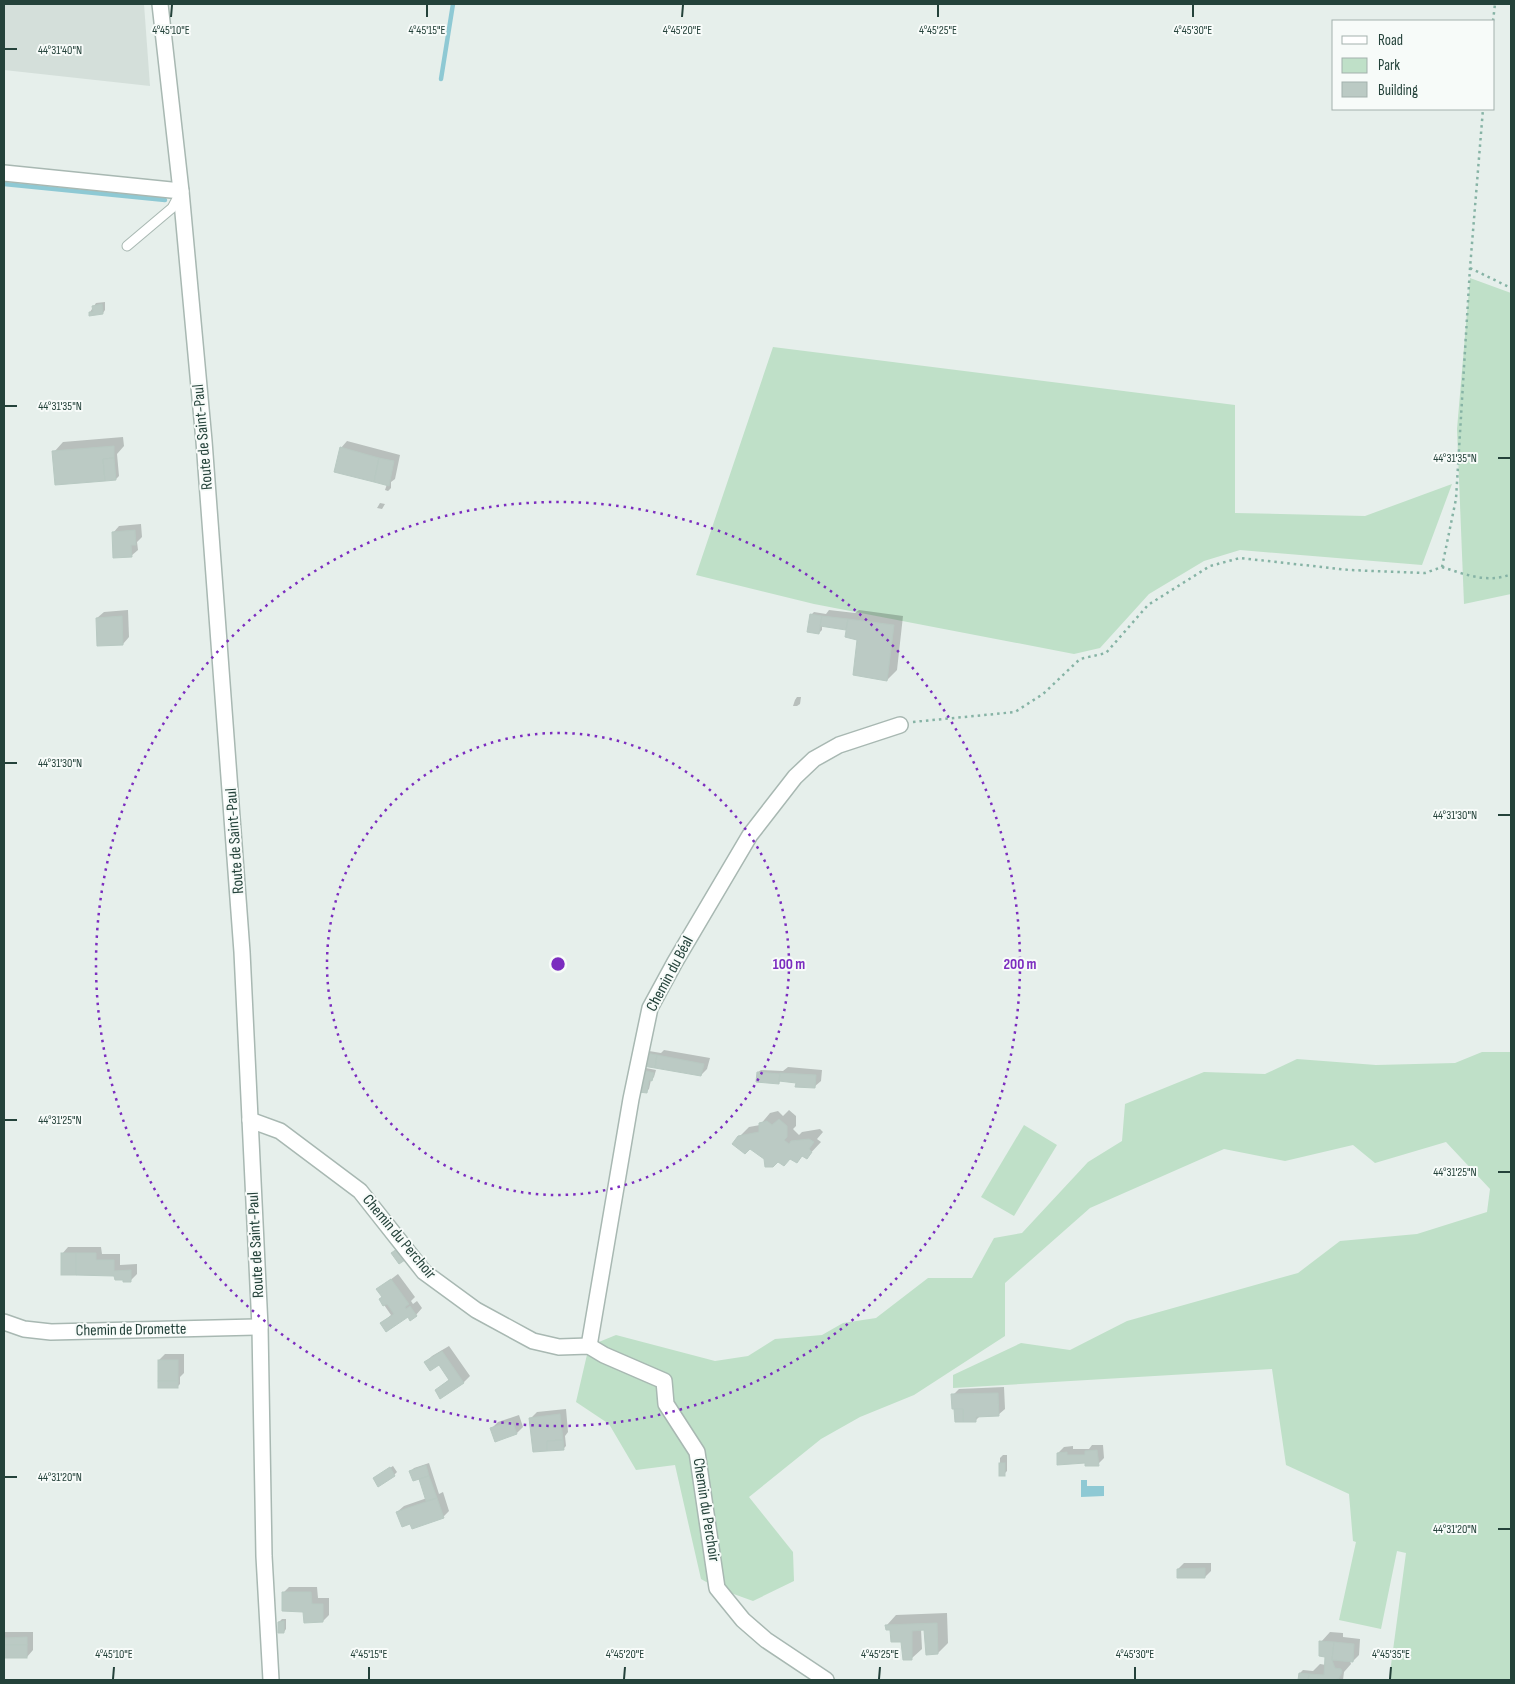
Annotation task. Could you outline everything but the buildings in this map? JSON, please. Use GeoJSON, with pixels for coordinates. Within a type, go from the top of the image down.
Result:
{"type":"FeatureCollection","features":[{"type":"Feature","properties":{"kind":"street","name":"Route de Saint-Paul"},"geometry":{"type":"LineString","coordinates":[[160,4],[181,190],[204,441],[242,952],[260,1327],[264,1556],[271,1680]]}},
{"type":"Feature","properties":{"kind":"street"},"geometry":{"type":"LineString","coordinates":[[4,173],[181,190]]}},
{"type":"Feature","properties":{"kind":"street","name":"Chemin du Béal"},"geometry":{"type":"LineString","coordinates":[[589,1346],[631,1099],[650,1008],[750,835],[795,777],[814,759],[839,745],[900,725]]}},
{"type":"Feature","properties":{"kind":"street","name":"Chemin du Perchoir"},"geometry":{"type":"LineString","coordinates":[[250,1120],[280,1131],[360,1191],[424,1272],[470,1306],[533,1341],[559,1347],[589,1346],[604,1355],[664,1381],[666,1404],[697,1452],[718,1588],[743,1620],[766,1640],[826,1680]]}},
{"type":"Feature","properties":{"kind":"street","name":"Chemin de Dromette"},"geometry":{"type":"LineString","coordinates":[[4,1322],[24,1330],[51,1332],[260,1327]]}},
{"type":"Feature","properties":{"kind":"lane"},"geometry":{"type":"LineString","coordinates":[[127,246],[172,208],[181,190]]}},
{"type":"Feature","properties":{"kind":"path"},"geometry":{"type":"LineString","coordinates":[[1493,20],[1495,4]]}},
{"type":"Feature","properties":{"kind":"path"},"geometry":{"type":"LineString","coordinates":[[1442,567],[1456,499],[1470,268],[1483,110]]}},
{"type":"Feature","properties":{"kind":"path"},"geometry":{"type":"LineString","coordinates":[[1470,268],[1511,288]]}},
{"type":"Feature","properties":{"kind":"path"},"geometry":{"type":"LineString","coordinates":[[900,725],[1015,712],[1043,694],[1080,659],[1106,653],[1148,605],[1210,566],[1240,558],[1348,570],[1425,573],[1442,567],[1480,578],[1511,574]]}},
{"type":"Feature","properties":{"kind":"shaded area"},"geometry":{"type":"Polygon","coordinates":[[[4,4],[144,4],[150,86],[4,70],[4,4]]]}},
{"type":"Feature","properties":{"kind":"green space"},"geometry":{"type":"Polygon","coordinates":[[[1470,278],[1511,293],[1511,594],[1464,604],[1457,429],[1470,278]]]}},
{"type":"Feature","properties":{"kind":"green space"},"geometry":{"type":"Polygon","coordinates":[[[773,347],[1235,405],[1235,513],[1365,516],[1452,484],[1422,565],[1240,550],[1204,561],[1149,594],[1100,648],[1074,654],[814,604],[696,575],[773,347]]]}},
{"type":"Feature","properties":{"kind":"green space"},"geometry":{"type":"Polygon","coordinates":[[[1482,1052],[1511,1052],[1511,1680],[1389,1680],[1406,1553],[1397,1551],[1381,1629],[1339,1620],[1356,1542],[1353,1541],[1349,1494],[1286,1465],[1272,1369],[953,1388],[953,1375],[1021,1343],[1070,1350],[1127,1321],[1298,1273],[1340,1241],[1417,1234],[1487,1212],[1490,1189],[1446,1142],[1375,1163],[1353,1145],[1285,1161],[1224,1149],[1090,1208],[1005,1283],[1005,1336],[914,1395],[860,1417],[821,1439],[749,1497],[793,1552],[794,1581],[753,1601],[717,1588],[701,1579],[675,1465],[636,1470],[609,1424],[576,1402],[589,1346],[616,1335],[715,1361],[748,1356],[775,1339],[822,1335],[843,1323],[876,1318],[928,1278],[972,1278],[994,1238],[1022,1233],[1088,1162],[1122,1141],[1125,1104],[1204,1072],[1265,1074],[1297,1059],[1376,1065],[1455,1063],[1482,1052]]]}},
{"type":"Feature","properties":{"kind":"green space"},"geometry":{"type":"Polygon","coordinates":[[[1024,1125],[1057,1145],[1014,1216],[981,1197],[1024,1125]]]}},
{"type":"Feature","properties":{"kind":"water"},"geometry":{"type":"Polygon","coordinates":[[[1081,1480],[1087,1480],[1087,1486],[1104,1486],[1104,1496],[1081,1497],[1081,1480]]]}},
{"type":"Feature","properties":{"kind":"waterway"},"geometry":{"type":"LineString","coordinates":[[441,79],[453,4]]}},
{"type":"Feature","properties":{"kind":"waterway"},"geometry":{"type":"LineString","coordinates":[[4,184],[165,200]]}}]}
